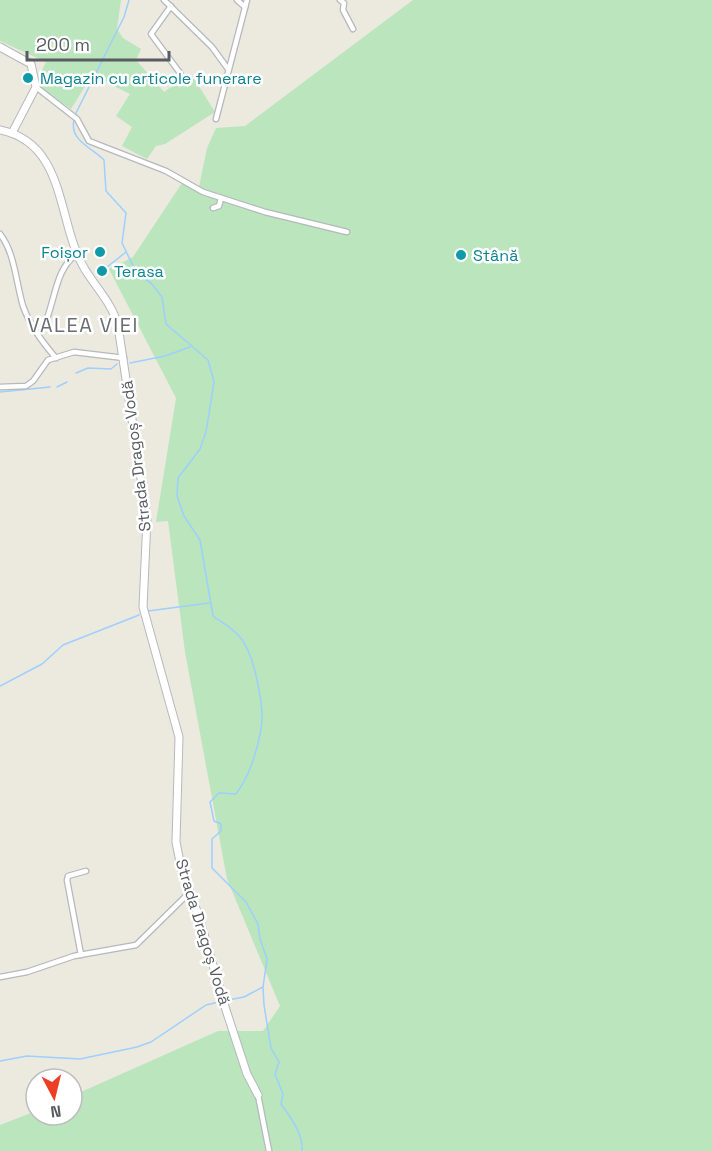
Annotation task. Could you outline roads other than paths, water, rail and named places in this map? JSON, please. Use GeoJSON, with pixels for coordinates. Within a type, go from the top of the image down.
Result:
{"type":"FeatureCollection","features":[{"type":"Feature","properties":{"kind":"street"},"geometry":{"type":"LineString","coordinates":[[164,0],[212,46],[228,69]]}},
{"type":"Feature","properties":{"kind":"street"},"geometry":{"type":"LineString","coordinates":[[237,0],[245,7]]}},
{"type":"Feature","properties":{"kind":"street"},"geometry":{"type":"LineString","coordinates":[[216,119],[247,0]]}},
{"type":"Feature","properties":{"kind":"street"},"geometry":{"type":"LineString","coordinates":[[340,0],[344,3],[343,10],[353,28]]}},
{"type":"Feature","properties":{"kind":"street"},"geometry":{"type":"LineString","coordinates":[[171,6],[151,34],[180,73]]}},
{"type":"Feature","properties":{"kind":"street"},"geometry":{"type":"LineString","coordinates":[[0,47],[31,64],[36,87],[12,133]]}},
{"type":"Feature","properties":{"kind":"street"},"geometry":{"type":"LineString","coordinates":[[36,87],[77,119],[89,141],[157,168],[203,192],[265,212],[347,232]]}},
{"type":"Feature","properties":{"kind":"street","name":"Strada Dragoș Vodă"},"geometry":{"type":"LineString","coordinates":[[0,130],[12,133],[33,147],[46,161],[83,266],[116,317],[147,519],[144,606],[180,737],[176,842],[243,1063],[258,1095]]}},
{"type":"Feature","properties":{"kind":"street"},"geometry":{"type":"LineString","coordinates":[[213,208],[219,206],[221,198]]}},
{"type":"Feature","properties":{"kind":"street"},"geometry":{"type":"LineString","coordinates":[[0,234],[33,328],[56,358]]}},
{"type":"Feature","properties":{"kind":"street"},"geometry":{"type":"LineString","coordinates":[[44,326],[61,276],[71,258],[78,253]]}},
{"type":"Feature","properties":{"kind":"street"},"geometry":{"type":"LineString","coordinates":[[0,387],[20,387],[30,383],[43,365],[56,358],[80,352],[124,358]]}},
{"type":"Feature","properties":{"kind":"street"},"geometry":{"type":"LineString","coordinates":[[81,956],[67,880],[68,876],[86,871]]}},
{"type":"Feature","properties":{"kind":"street"},"geometry":{"type":"LineString","coordinates":[[0,977],[81,956],[136,945],[190,892]]}},
{"type":"Feature","properties":{"kind":"street"},"geometry":{"type":"LineString","coordinates":[[258,1095],[269,1151]]}},
{"type":"Feature","properties":{"kind":"waterway"},"geometry":{"type":"LineString","coordinates":[[75,115],[124,17],[129,0]]}},
{"type":"Feature","properties":{"kind":"waterway"},"geometry":{"type":"LineString","coordinates":[[74,120],[73,127],[78,139],[104,160],[106,191],[126,213],[122,243],[137,274],[151,283],[162,297],[166,324],[208,360],[214,382],[206,432],[200,449],[178,478],[177,496],[184,516],[200,540],[213,616],[239,636],[254,667],[260,694],[262,719],[255,755],[241,787],[236,794],[219,793],[210,802],[214,821],[221,824],[221,831],[212,839],[212,868],[246,902],[258,924],[267,959],[263,987],[264,1005],[271,1048],[279,1062],[275,1074],[283,1094],[281,1104],[298,1132],[302,1151]]}},
{"type":"Feature","properties":{"kind":"waterway"},"geometry":{"type":"LineString","coordinates":[[107,267],[126,252]]}},
{"type":"Feature","properties":{"kind":"waterway"},"geometry":{"type":"LineString","coordinates":[[130,363],[165,356],[190,347]]}},
{"type":"Feature","properties":{"kind":"waterway"},"geometry":{"type":"LineString","coordinates":[[76,373],[88,368],[111,369],[117,364]]}},
{"type":"Feature","properties":{"kind":"waterway"},"geometry":{"type":"LineString","coordinates":[[57,387],[67,382]]}},
{"type":"Feature","properties":{"kind":"waterway"},"geometry":{"type":"LineString","coordinates":[[0,392],[50,387]]}},
{"type":"Feature","properties":{"kind":"waterway"},"geometry":{"type":"LineString","coordinates":[[148,611],[209,603]]}},
{"type":"Feature","properties":{"kind":"waterway"},"geometry":{"type":"LineString","coordinates":[[0,686],[42,664],[63,645],[139,615]]}},
{"type":"Feature","properties":{"kind":"waterway"},"geometry":{"type":"LineString","coordinates":[[228,1000],[244,997],[263,987]]}},
{"type":"Feature","properties":{"kind":"waterway"},"geometry":{"type":"LineString","coordinates":[[0,1061],[27,1056],[80,1059],[137,1047],[151,1042],[206,1005],[219,1002]]}},
{"type":"Feature","properties":{"kind":"place","name":"Magazin cu articole funerare"},"geometry":{"type":"Point","coordinates":[28,78]}},
{"type":"Feature","properties":{"kind":"place","name":"Foișor"},"geometry":{"type":"Point","coordinates":[100,252]}},
{"type":"Feature","properties":{"kind":"place","name":"Stână"},"geometry":{"type":"Point","coordinates":[461,255]}},
{"type":"Feature","properties":{"kind":"place","name":"Terasa"},"geometry":{"type":"Point","coordinates":[102,271]}},
{"type":"Feature","properties":{"kind":"district","name":"VALEA VIEI"},"geometry":{"type":"Point","coordinates":[83,325]}}]}
